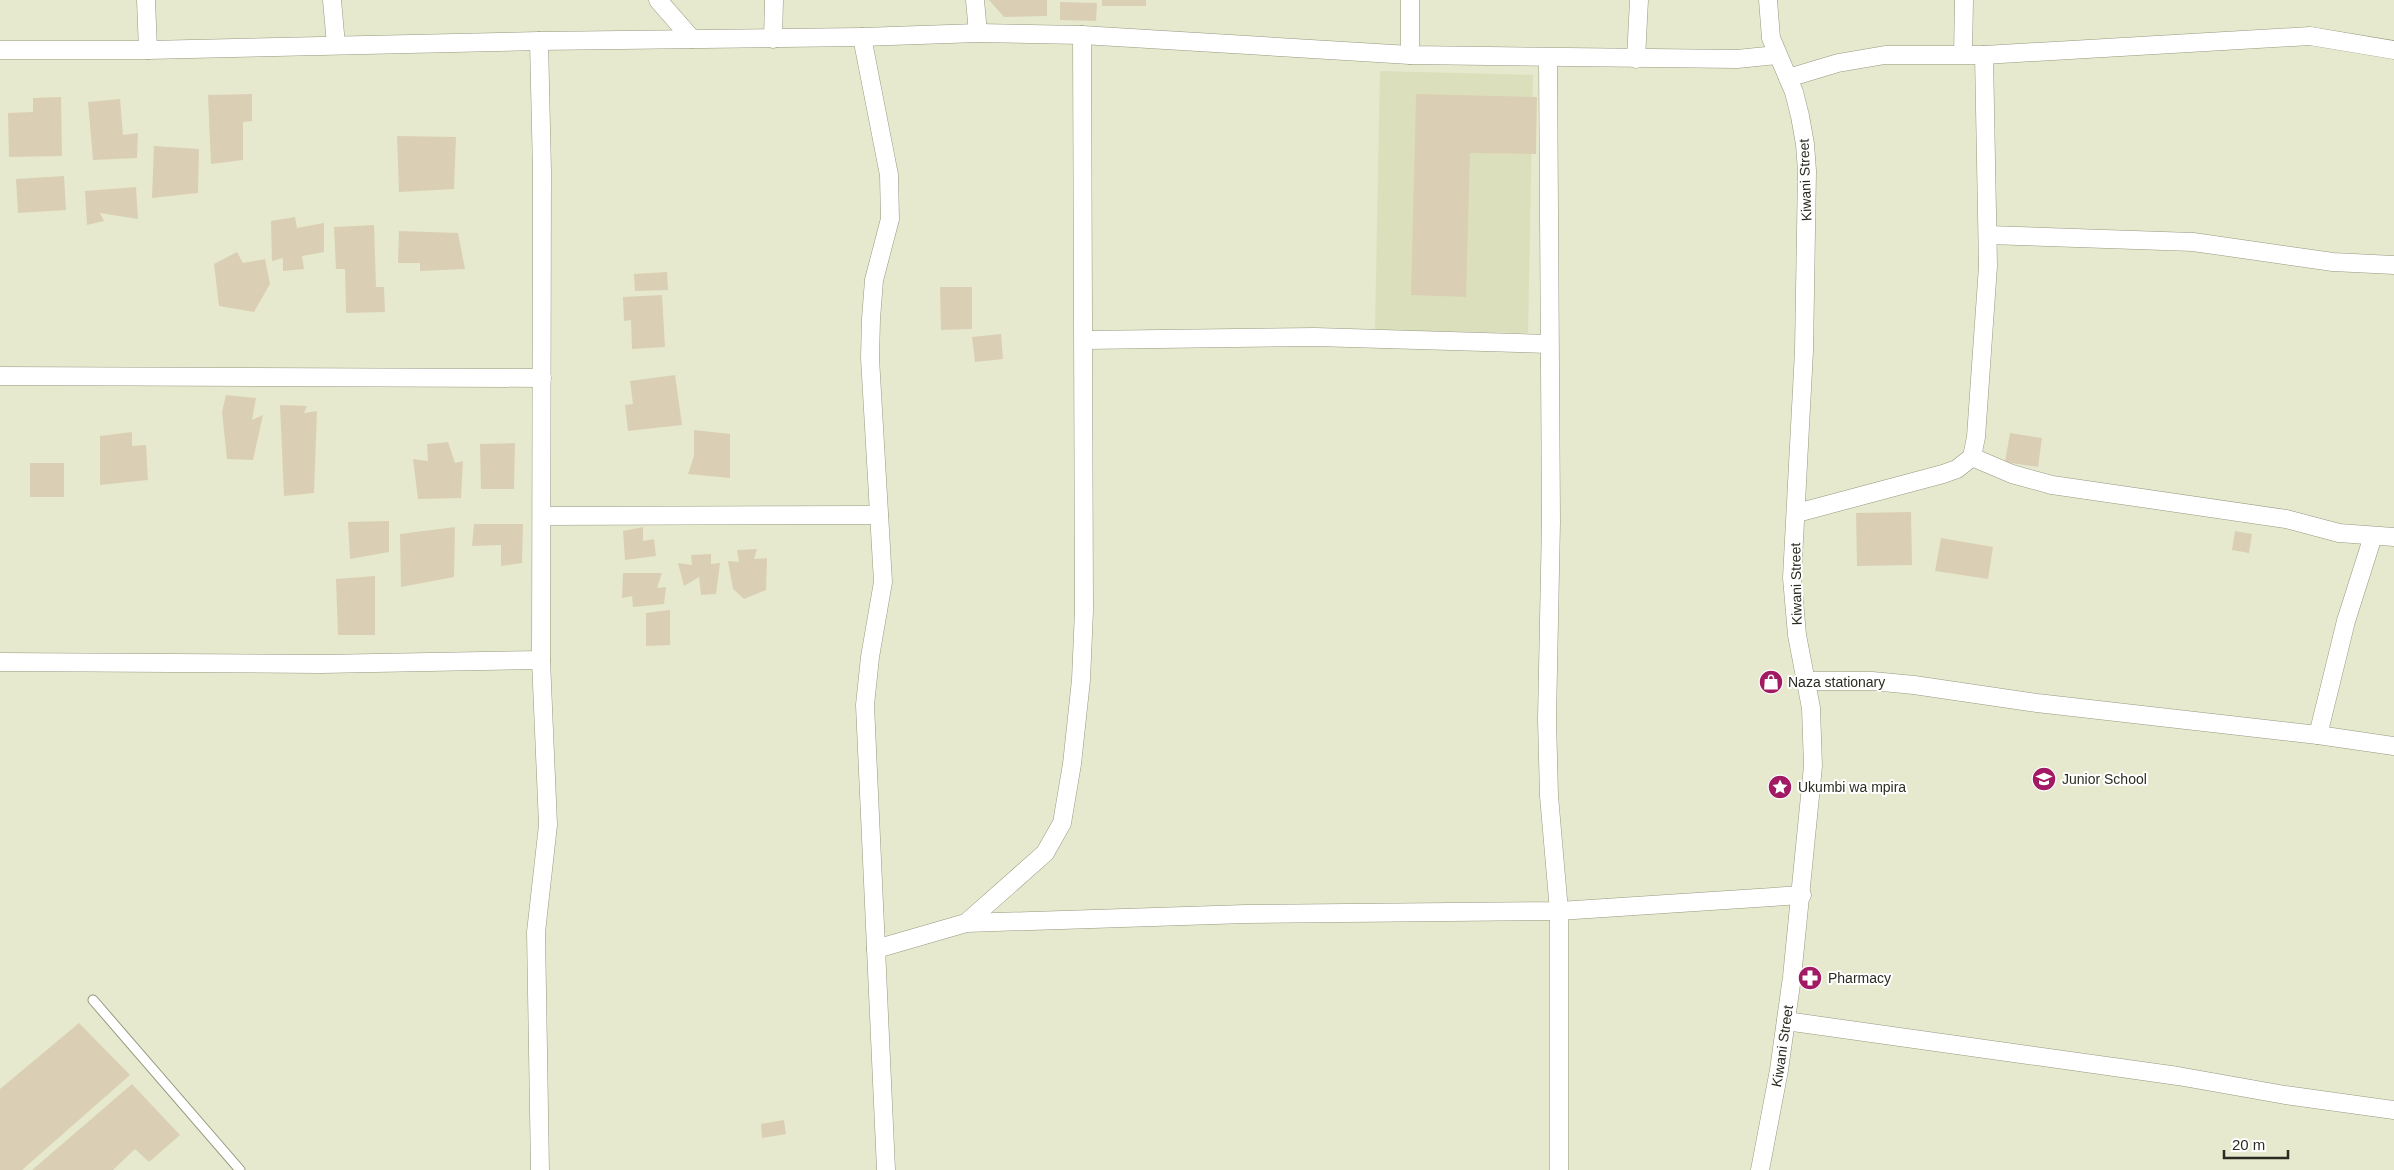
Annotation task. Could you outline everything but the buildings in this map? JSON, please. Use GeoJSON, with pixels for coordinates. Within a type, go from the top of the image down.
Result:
{"type":"FeatureCollection","features":[{"type":"Feature","properties":{"kind":"street"},"geometry":{"type":"LineString","coordinates":[[146,0],[148,50]]}},
{"type":"Feature","properties":{"kind":"street"},"geometry":{"type":"LineString","coordinates":[[332,0],[336,45]]}},
{"type":"Feature","properties":{"kind":"street"},"geometry":{"type":"LineString","coordinates":[[658,0],[662,7],[692,39]]}},
{"type":"Feature","properties":{"kind":"street"},"geometry":{"type":"LineString","coordinates":[[773,39],[774,0]]}},
{"type":"Feature","properties":{"kind":"street"},"geometry":{"type":"LineString","coordinates":[[975,0],[978,33]]}},
{"type":"Feature","properties":{"kind":"street"},"geometry":{"type":"LineString","coordinates":[[1410,0],[1410,55]]}},
{"type":"Feature","properties":{"kind":"street"},"geometry":{"type":"LineString","coordinates":[[1636,59],[1639,0]]}},
{"type":"Feature","properties":{"kind":"street","name":"Kiwani Street"},"geometry":{"type":"LineString","coordinates":[[1760,1170],[1786,1021],[1802,895],[1813,766],[1813,732],[1807,681],[1797,635],[1793,602],[1804,351],[1807,171],[1800,116],[1788,78],[1771,38],[1768,0]]}},
{"type":"Feature","properties":{"kind":"street"},"geometry":{"type":"LineString","coordinates":[[1963,54],[1964,0]]}},
{"type":"Feature","properties":{"kind":"street"},"geometry":{"type":"LineString","coordinates":[[0,50],[148,50],[539,41],[773,39],[978,33],[1082,35],[1410,55],[1636,59],[1737,59],[1777,55]]}},
{"type":"Feature","properties":{"kind":"street"},"geometry":{"type":"LineString","coordinates":[[966,923],[1045,853],[1062,823],[1072,764],[1081,680],[1083,630],[1085,340],[1082,35]]}},
{"type":"Feature","properties":{"kind":"street"},"geometry":{"type":"LineString","coordinates":[[1788,78],[1838,64],[1885,55],[1984,55],[2310,36],[2394,50]]}},
{"type":"Feature","properties":{"kind":"street"},"geometry":{"type":"LineString","coordinates":[[862,37],[889,175],[890,220],[874,280],[871,320],[870,358],[883,582],[870,658],[865,705],[886,1170]]}},
{"type":"Feature","properties":{"kind":"street"},"geometry":{"type":"LineString","coordinates":[[539,41],[542,172],[541,660],[548,825],[536,932],[540,1170]]}},
{"type":"Feature","properties":{"kind":"street"},"geometry":{"type":"LineString","coordinates":[[1796,513],[1943,474],[1957,469],[1972,457],[1976,437],[1985,323],[1988,235],[1984,55]]}},
{"type":"Feature","properties":{"kind":"street"},"geometry":{"type":"LineString","coordinates":[[1548,58],[1548,344],[1551,522],[1548,729],[1549,796],[1559,911],[1559,1170]]}},
{"type":"Feature","properties":{"kind":"street"},"geometry":{"type":"LineString","coordinates":[[1988,235],[2193,242],[2333,262],[2394,266]]}},
{"type":"Feature","properties":{"kind":"street"},"geometry":{"type":"LineString","coordinates":[[1085,340],[1315,337],[1548,344]]}},
{"type":"Feature","properties":{"kind":"street"},"geometry":{"type":"LineString","coordinates":[[0,376],[542,378]]}},
{"type":"Feature","properties":{"kind":"street"},"geometry":{"type":"LineString","coordinates":[[1972,457],[2012,474],[2052,485],[2286,519],[2339,533],[2394,537]]}},
{"type":"Feature","properties":{"kind":"street"},"geometry":{"type":"LineString","coordinates":[[542,516],[879,514]]}},
{"type":"Feature","properties":{"kind":"street"},"geometry":{"type":"LineString","coordinates":[[2318,735],[2346,621],[2373,536]]}},
{"type":"Feature","properties":{"kind":"street"},"geometry":{"type":"LineString","coordinates":[[0,662],[321,664],[541,660]]}},
{"type":"Feature","properties":{"kind":"street"},"geometry":{"type":"LineString","coordinates":[[1807,681],[1872,681],[1906,684],[2037,703],[2318,735],[2394,746]]}},
{"type":"Feature","properties":{"kind":"street"},"geometry":{"type":"LineString","coordinates":[[876,949],[966,923],[1246,914],[1559,911],[1802,895]]}},
{"type":"Feature","properties":{"kind":"street"},"geometry":{"type":"LineString","coordinates":[[1786,1021],[2178,1076],[2285,1095],[2394,1110]]}},
{"type":"Feature","properties":{"kind":"lane"},"geometry":{"type":"LineString","coordinates":[[94,1000],[240,1170]]}},
{"type":"Feature","properties":{"kind":"shaded area"},"geometry":{"type":"Polygon","coordinates":[[[1380,71],[1533,75],[1528,333],[1375,330],[1380,71]]]}},
{"type":"Feature","properties":{"kind":"place","name":"Naza stationary"},"geometry":{"type":"Point","coordinates":[1771,682]}},
{"type":"Feature","properties":{"kind":"place","name":"Junior School"},"geometry":{"type":"Point","coordinates":[2044,779]}},
{"type":"Feature","properties":{"kind":"place","name":"Ukumbi wa mpira"},"geometry":{"type":"Point","coordinates":[1780,787]}},
{"type":"Feature","properties":{"kind":"place","name":"Pharmacy"},"geometry":{"type":"Point","coordinates":[1810,978]}}]}
